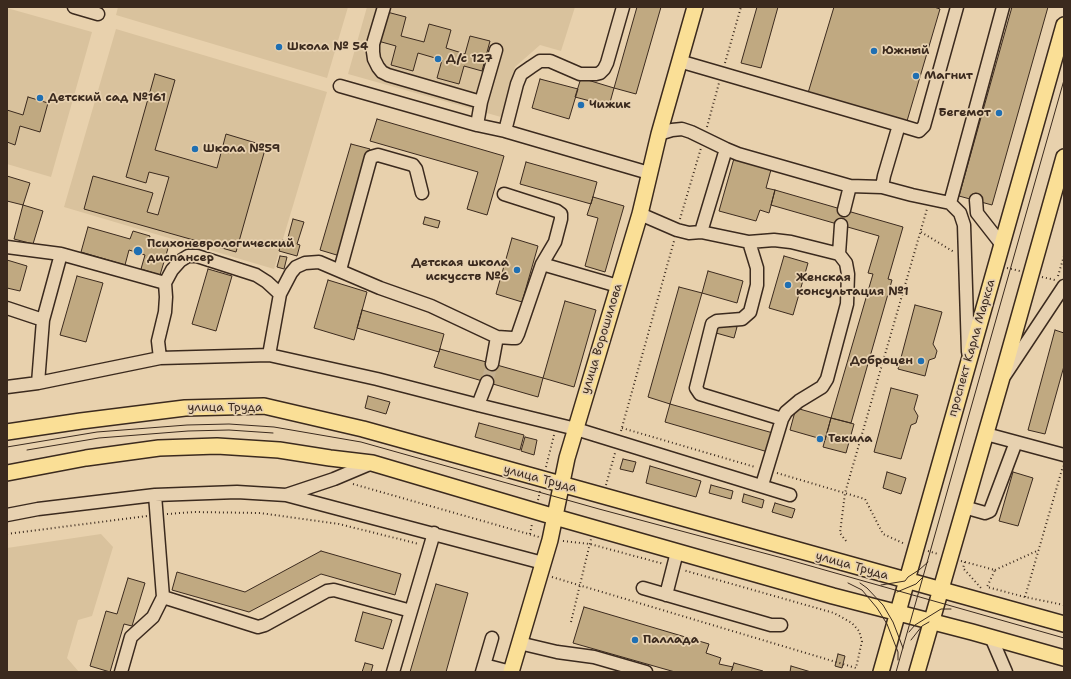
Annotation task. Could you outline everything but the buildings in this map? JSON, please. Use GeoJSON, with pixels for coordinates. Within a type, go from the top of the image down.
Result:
{"type":"FeatureCollection","features":[{"type":"Feature","properties":{"kind":"main road","name":"улица Ворошилова"},"geometry":{"type":"LineString","coordinates":[[511,672],[550,540],[567,458],[640,214],[659,134],[695,7]]}},
{"type":"Feature","properties":{"kind":"main road","name":"проспект Карла Маркса"},"geometry":{"type":"LineString","coordinates":[[881,672],[1064,24]]}},
{"type":"Feature","properties":{"kind":"main road"},"geometry":{"type":"LineString","coordinates":[[917,672],[1064,157]]}},
{"type":"Feature","properties":{"kind":"main road","name":"улица Труда"},"geometry":{"type":"LineString","coordinates":[[7,432],[185,408],[264,406],[363,429],[1064,624]]}},
{"type":"Feature","properties":{"kind":"main road"},"geometry":{"type":"LineString","coordinates":[[7,473],[86,458],[159,448],[203,446],[279,450],[372,463],[677,552],[898,614],[991,637],[1064,658]]}},
{"type":"Feature","properties":{"kind":"lane"},"geometry":{"type":"LineString","coordinates":[[74,7],[98,14]]}},
{"type":"Feature","properties":{"kind":"lane"},"geometry":{"type":"LineString","coordinates":[[384,7],[373,44],[374,59],[382,72],[481,102]]}},
{"type":"Feature","properties":{"kind":"lane"},"geometry":{"type":"LineString","coordinates":[[505,131],[517,84],[522,74],[540,61],[550,61],[580,74],[596,74],[604,69],[623,7]]}},
{"type":"Feature","properties":{"kind":"lane"},"geometry":{"type":"LineString","coordinates":[[679,61],[919,131],[924,126],[957,7]]}},
{"type":"Feature","properties":{"kind":"lane"},"geometry":{"type":"LineString","coordinates":[[950,203],[1003,7]]}},
{"type":"Feature","properties":{"kind":"lane"},"geometry":{"type":"LineString","coordinates":[[477,125],[481,102],[496,50]]}},
{"type":"Feature","properties":{"kind":"lane"},"geometry":{"type":"LineString","coordinates":[[340,86],[477,125],[505,131],[649,173]]}},
{"type":"Feature","properties":{"kind":"lane"},"geometry":{"type":"LineString","coordinates":[[882,187],[899,126]]}},
{"type":"Feature","properties":{"kind":"lane"},"geometry":{"type":"LineString","coordinates":[[659,134],[682,129],[726,149],[850,186],[882,187],[950,203],[960,213],[964,226],[969,361]]}},
{"type":"Feature","properties":{"kind":"lane"},"geometry":{"type":"LineString","coordinates":[[701,232],[726,149]]}},
{"type":"Feature","properties":{"kind":"lane"},"geometry":{"type":"LineString","coordinates":[[340,270],[371,157],[378,155],[413,165],[416,169],[422,194]]}},
{"type":"Feature","properties":{"kind":"lane"},"geometry":{"type":"LineString","coordinates":[[844,210],[850,186]]}},
{"type":"Feature","properties":{"kind":"lane"},"geometry":{"type":"LineString","coordinates":[[269,355],[280,294],[291,273],[296,267],[305,263],[319,262],[340,270],[380,288],[432,306],[497,337],[512,338],[517,336],[542,264],[555,242],[561,214],[557,211],[504,194]]}},
{"type":"Feature","properties":{"kind":"lane"},"geometry":{"type":"LineString","coordinates":[[976,200],[977,213],[1002,245]]}},
{"type":"Feature","properties":{"kind":"lane"},"geometry":{"type":"LineString","coordinates":[[640,214],[677,230],[689,233],[701,232],[749,242],[774,240],[791,242],[839,254],[846,263],[848,274],[847,304],[827,379],[822,387],[792,406],[786,412],[782,419],[762,486]]}},
{"type":"Feature","properties":{"kind":"lane"},"geometry":{"type":"LineString","coordinates":[[839,254],[841,225]]}},
{"type":"Feature","properties":{"kind":"lane"},"geometry":{"type":"LineString","coordinates":[[749,242],[757,268],[758,285],[750,312],[742,319],[717,321],[712,324],[696,388],[700,394],[782,419]]}},
{"type":"Feature","properties":{"kind":"lane"},"geometry":{"type":"LineString","coordinates":[[7,247],[61,254],[165,283]]}},
{"type":"Feature","properties":{"kind":"lane"},"geometry":{"type":"LineString","coordinates":[[38,383],[43,320],[61,254]]}},
{"type":"Feature","properties":{"kind":"lane"},"geometry":{"type":"LineString","coordinates":[[160,358],[158,341],[165,312],[165,283],[172,270],[188,256],[197,256],[256,275],[267,282],[280,294]]}},
{"type":"Feature","properties":{"kind":"lane"},"geometry":{"type":"LineString","coordinates":[[542,264],[618,286]]}},
{"type":"Feature","properties":{"kind":"lane"},"geometry":{"type":"LineString","coordinates":[[1001,381],[1064,286]]}},
{"type":"Feature","properties":{"kind":"lane"},"geometry":{"type":"LineString","coordinates":[[7,308],[43,320]]}},
{"type":"Feature","properties":{"kind":"lane"},"geometry":{"type":"LineString","coordinates":[[492,364],[497,337]]}},
{"type":"Feature","properties":{"kind":"lane"},"geometry":{"type":"LineString","coordinates":[[7,387],[38,383],[160,358],[269,355],[377,379],[576,429],[790,495]]}},
{"type":"Feature","properties":{"kind":"lane"},"geometry":{"type":"LineString","coordinates":[[478,405],[487,382]]}},
{"type":"Feature","properties":{"kind":"lane"},"geometry":{"type":"LineString","coordinates":[[986,434],[1064,455]]}},
{"type":"Feature","properties":{"kind":"lane"},"geometry":{"type":"LineString","coordinates":[[964,507],[985,513],[990,511],[1016,442]]}},
{"type":"Feature","properties":{"kind":"lane"},"geometry":{"type":"LineString","coordinates":[[286,495],[334,479],[372,463]]}},
{"type":"Feature","properties":{"kind":"lane"},"geometry":{"type":"LineString","coordinates":[[7,515],[38,509],[155,495],[237,492],[286,495],[543,563]]}},
{"type":"Feature","properties":{"kind":"lane"},"geometry":{"type":"LineString","coordinates":[[122,672],[131,637],[153,617],[162,597],[155,495]]}},
{"type":"Feature","properties":{"kind":"lane"},"geometry":{"type":"LineString","coordinates":[[393,672],[434,534]]}},
{"type":"Feature","properties":{"kind":"lane"},"geometry":{"type":"LineString","coordinates":[[666,594],[677,552]]}},
{"type":"Feature","properties":{"kind":"lane"},"geometry":{"type":"LineString","coordinates":[[643,588],[771,625],[781,625]]}},
{"type":"Feature","properties":{"kind":"lane"},"geometry":{"type":"LineString","coordinates":[[162,597],[258,627],[266,625],[326,591],[334,590],[411,611]]}},
{"type":"Feature","properties":{"kind":"lane"},"geometry":{"type":"LineString","coordinates":[[991,637],[1006,672]]}},
{"type":"Feature","properties":{"kind":"lane"},"geometry":{"type":"LineString","coordinates":[[492,638],[483,669],[511,672]]}},
{"type":"Feature","properties":{"kind":"lane"},"geometry":{"type":"LineString","coordinates":[[519,643],[557,652],[594,657],[646,672]]}},
{"type":"Feature","properties":{"kind":"path"},"geometry":{"type":"LineString","coordinates":[[603,496],[741,7]]}},
{"type":"Feature","properties":{"kind":"path"},"geometry":{"type":"LineString","coordinates":[[846,541],[840,532],[845,493],[930,199]]}},
{"type":"Feature","properties":{"kind":"path"},"geometry":{"type":"LineString","coordinates":[[921,232],[965,257]]}},
{"type":"Feature","properties":{"kind":"path"},"geometry":{"type":"LineString","coordinates":[[1042,277],[1057,280],[1064,256]]}},
{"type":"Feature","properties":{"kind":"path"},"geometry":{"type":"LineString","coordinates":[[1005,268],[1021,272]]}},
{"type":"Feature","properties":{"kind":"path"},"geometry":{"type":"LineString","coordinates":[[546,467],[557,425]]}},
{"type":"Feature","properties":{"kind":"path"},"geometry":{"type":"LineString","coordinates":[[622,428],[865,499],[883,534],[897,541],[950,558],[995,570],[1039,550]]}},
{"type":"Feature","properties":{"kind":"path"},"geometry":{"type":"LineString","coordinates":[[1025,597],[1064,461]]}},
{"type":"Feature","properties":{"kind":"path"},"geometry":{"type":"LineString","coordinates":[[334,479],[550,540],[590,544],[834,613],[852,623],[859,631],[862,641],[856,668],[552,577]]}},
{"type":"Feature","properties":{"kind":"path"},"geometry":{"type":"LineString","coordinates":[[7,534],[157,514],[194,512],[260,513],[339,524],[431,546]]}},
{"type":"Feature","properties":{"kind":"path"},"geometry":{"type":"LineString","coordinates":[[571,622],[594,528]]}},
{"type":"Feature","properties":{"kind":"path"},"geometry":{"type":"LineString","coordinates":[[965,562],[963,568],[985,591]]}},
{"type":"Feature","properties":{"kind":"path"},"geometry":{"type":"LineString","coordinates":[[995,570],[987,587],[1064,605]]}},
{"type":"Feature","properties":{"kind":"shaded area","name":"Школа № 54"},"geometry":{"type":"Polygon","coordinates":[[[118,7],[348,7],[327,78],[116,15],[118,7]]]}},
{"type":"Feature","properties":{"kind":"shaded area","name":"Д/с 127"},"geometry":{"type":"Polygon","coordinates":[[[367,7],[575,7],[561,51],[540,45],[515,67],[501,117],[348,74],[367,7]]]}},
{"type":"Feature","properties":{"kind":"shaded area","name":"Детский сад №161"},"geometry":{"type":"Polygon","coordinates":[[[7,8],[92,32],[51,177],[7,164],[7,8]]]}},
{"type":"Feature","properties":{"kind":"shaded area","name":"Школа №59"},"geometry":{"type":"Polygon","coordinates":[[[116,29],[327,92],[274,269],[64,207],[116,29]]]}},
{"type":"Feature","properties":{"kind":"shaded area"},"geometry":{"type":"Polygon","coordinates":[[[101,534],[113,547],[92,616],[78,620],[67,658],[79,672],[7,672],[7,548],[101,534]]]}},
{"type":"Feature","properties":{"kind":"tunnel"},"geometry":{"type":"LineString","coordinates":[[487,382],[492,364]]}},
{"type":"Feature","properties":{"kind":"tram line"},"geometry":{"type":"LineString","coordinates":[[896,672],[1064,80]]}},
{"type":"Feature","properties":{"kind":"tram line"},"geometry":{"type":"LineString","coordinates":[[7,447],[97,432],[187,425],[229,424],[274,427],[361,442],[599,509],[786,559],[1064,638]]}},
{"type":"Feature","properties":{"kind":"tram line"},"geometry":{"type":"LineString","coordinates":[[27,450],[99,438],[188,431],[229,430],[273,433]]}},
{"type":"Feature","properties":{"kind":"tram line"},"geometry":{"type":"LineString","coordinates":[[881,585],[905,581],[928,562]]}},
{"type":"Feature","properties":{"kind":"tram line"},"geometry":{"type":"LineString","coordinates":[[897,592],[916,584],[923,577]]}},
{"type":"Feature","properties":{"kind":"tram line"},"geometry":{"type":"LineString","coordinates":[[848,583],[862,590],[877,608],[887,624],[898,652],[898,660]]}},
{"type":"Feature","properties":{"kind":"tram line"},"geometry":{"type":"LineString","coordinates":[[860,583],[867,588],[883,605],[893,622],[903,648]]}},
{"type":"Feature","properties":{"kind":"tram line"},"geometry":{"type":"LineString","coordinates":[[909,632],[915,625],[941,609],[951,609]]}},
{"type":"Feature","properties":{"kind":"tram line"},"geometry":{"type":"LineString","coordinates":[[911,640],[922,626],[929,622]]}},
{"type":"Feature","properties":{"kind":"place","name":"Школа № 54"},"geometry":{"type":"Point","coordinates":[279,47]}},
{"type":"Feature","properties":{"kind":"place","name":"Южный"},"geometry":{"type":"Point","coordinates":[874,51]}},
{"type":"Feature","properties":{"kind":"place","name":"Д/с 127"},"geometry":{"type":"Point","coordinates":[438,59]}},
{"type":"Feature","properties":{"kind":"place","name":"Магнит"},"geometry":{"type":"Point","coordinates":[916,76]}},
{"type":"Feature","properties":{"kind":"place","name":"Детский сад №161"},"geometry":{"type":"Point","coordinates":[40,98]}},
{"type":"Feature","properties":{"kind":"place","name":"Чижик"},"geometry":{"type":"Point","coordinates":[581,105]}},
{"type":"Feature","properties":{"kind":"place","name":"Бегемот"},"geometry":{"type":"Point","coordinates":[999,113]}},
{"type":"Feature","properties":{"kind":"place","name":"Школа №59"},"geometry":{"type":"Point","coordinates":[195,149]}},
{"type":"Feature","properties":{"kind":"place","name":"Психоневрологический диспансер"},"geometry":{"type":"Point","coordinates":[138,251]}},
{"type":"Feature","properties":{"kind":"place","name":"Детская школа искусств №6"},"geometry":{"type":"Point","coordinates":[517,270]}},
{"type":"Feature","properties":{"kind":"place","name":"Женская консультация №1"},"geometry":{"type":"Point","coordinates":[788,285]}},
{"type":"Feature","properties":{"kind":"place","name":"Доброцен"},"geometry":{"type":"Point","coordinates":[921,361]}},
{"type":"Feature","properties":{"kind":"place","name":"Текила"},"geometry":{"type":"Point","coordinates":[820,439]}},
{"type":"Feature","properties":{"kind":"place","name":"Паллада"},"geometry":{"type":"Point","coordinates":[635,640]}}]}
